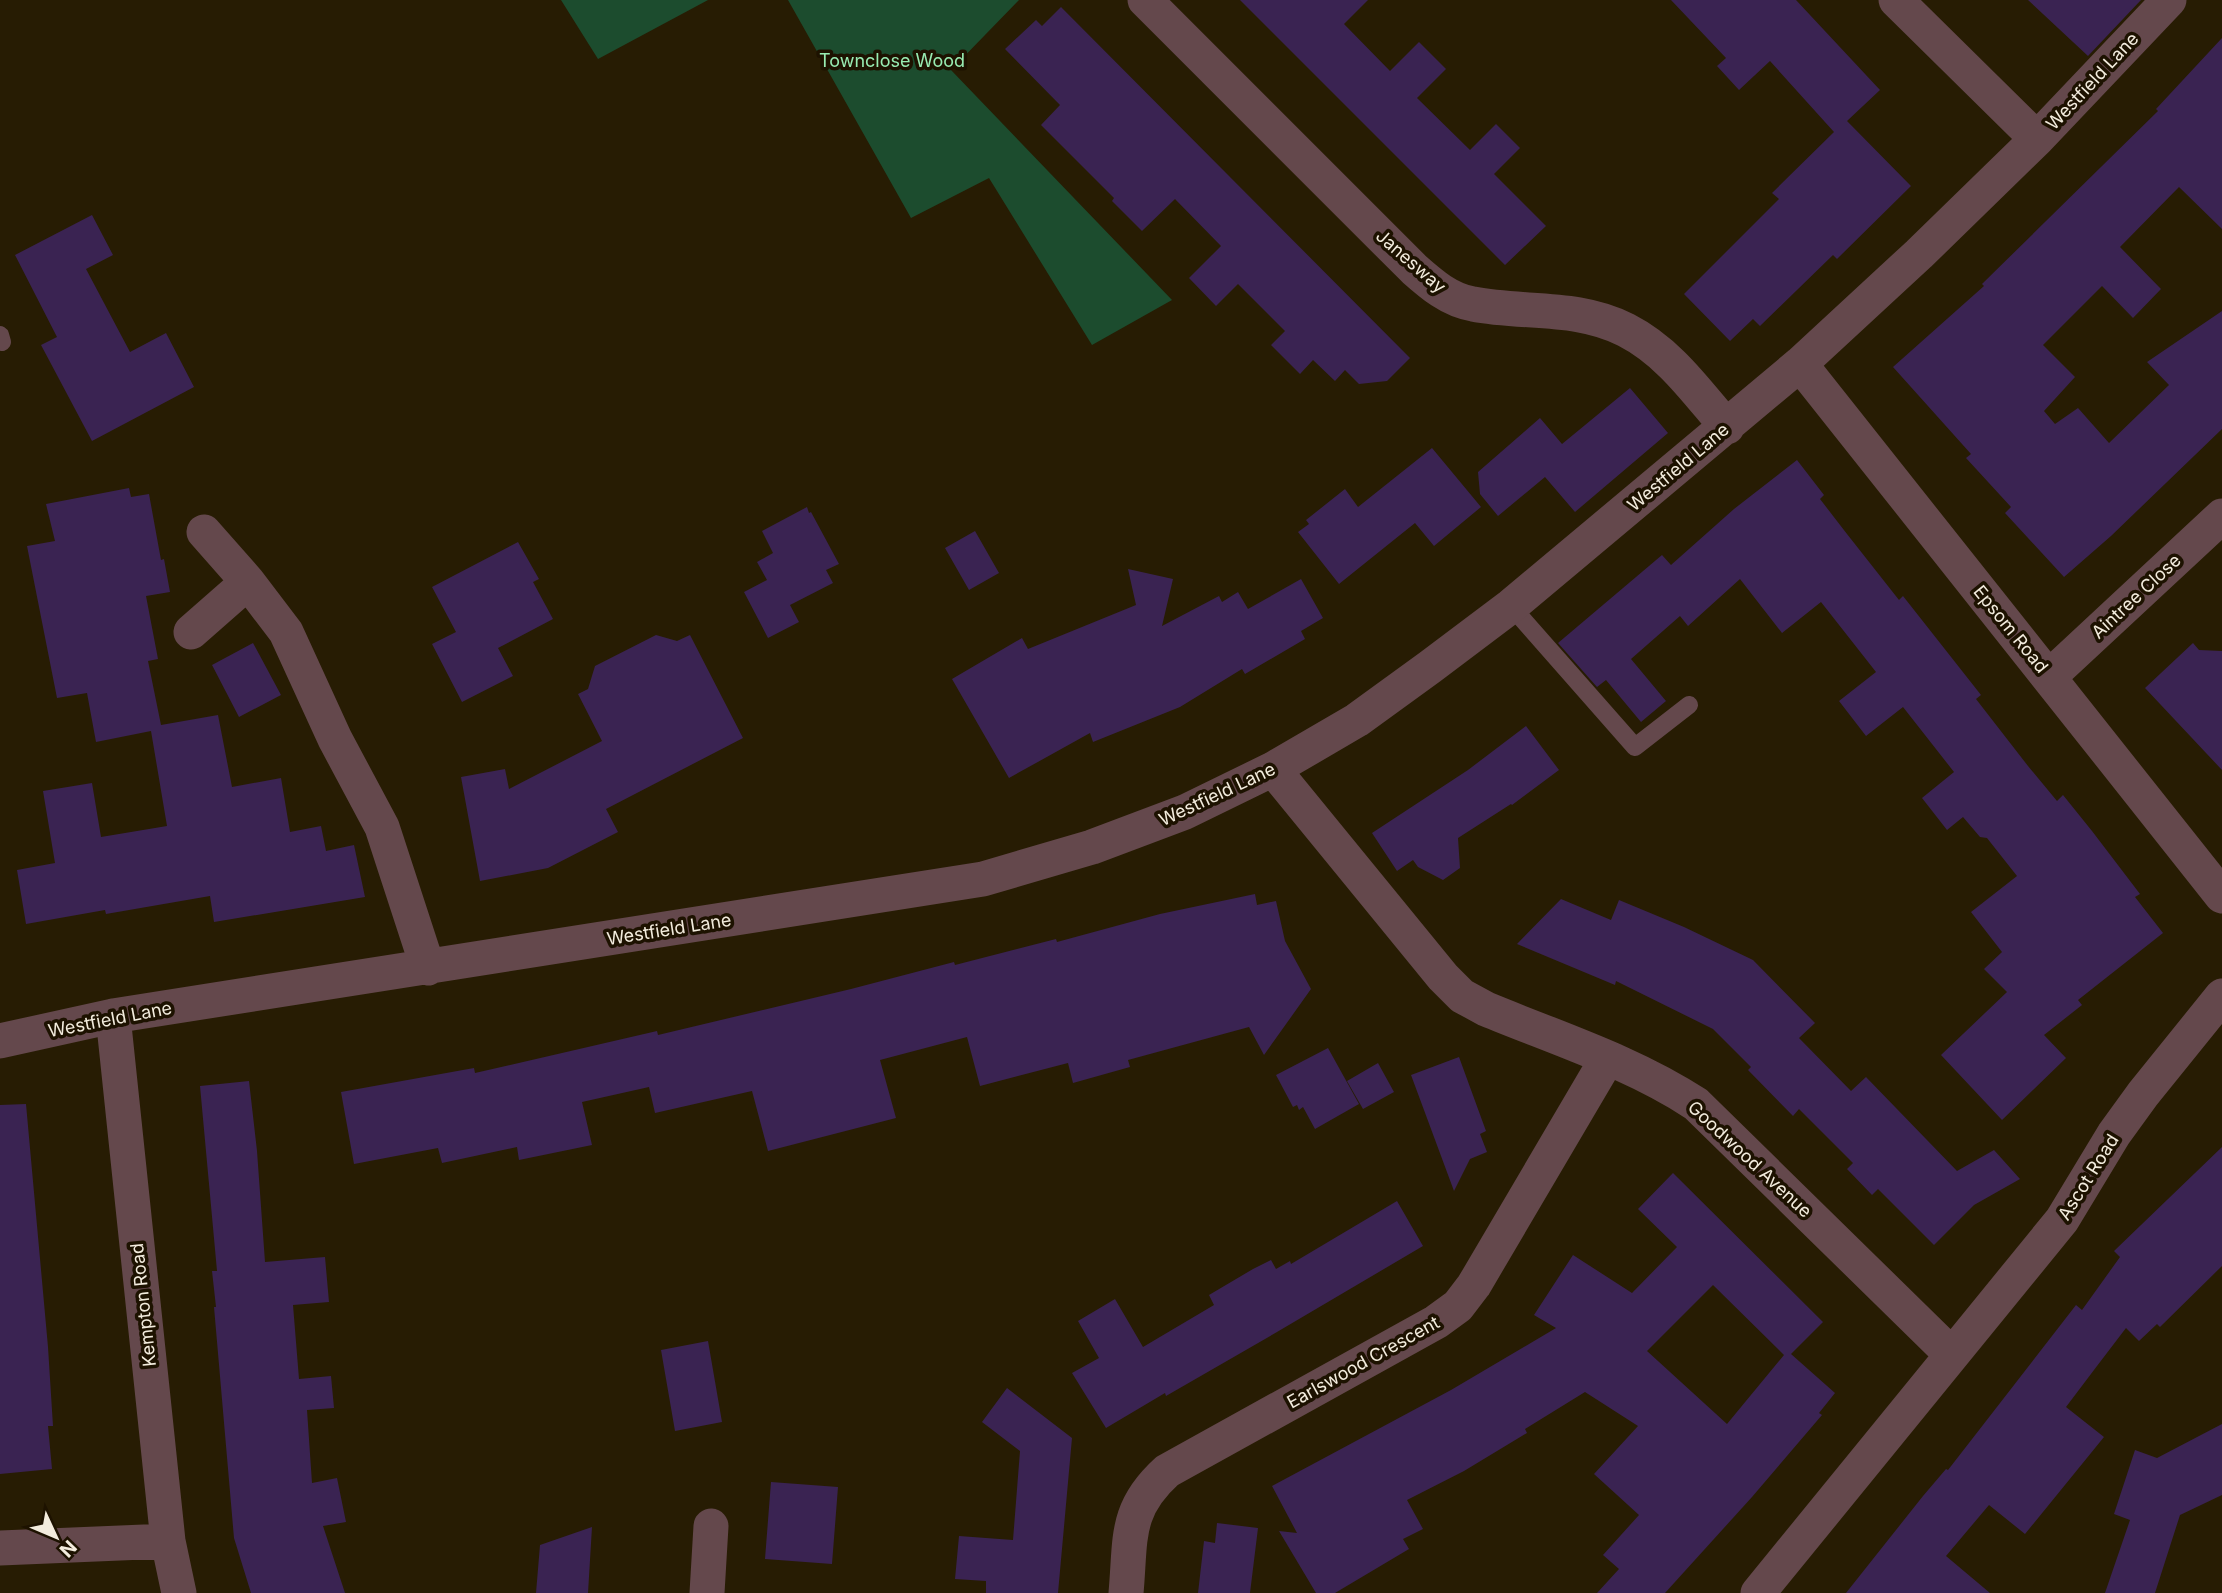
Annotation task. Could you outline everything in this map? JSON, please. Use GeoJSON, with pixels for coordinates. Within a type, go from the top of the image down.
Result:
{"type":"FeatureCollection","features":[{"type":"Feature","properties":{"kind":"street","name":"Janesway"},"geometry":{"type":"LineString","coordinates":[[1145,0],[1404,259],[1440,291],[1471,304],[1572,313],[1625,329],[1671,362],[1727,427]]}},
{"type":"Feature","properties":{"kind":"street"},"geometry":{"type":"LineString","coordinates":[[1896,0],[2037,139]]}},
{"type":"Feature","properties":{"kind":"street","name":"Westfield Lane"},"geometry":{"type":"LineString","coordinates":[[0,1041],[113,1016],[983,879],[1092,847],[1185,812],[1273,769],[1357,720],[1510,606],[1727,427],[1919,254],[2037,139],[2169,0]]}},
{"type":"Feature","properties":{"kind":"street","name":"Epsom Road"},"geometry":{"type":"LineString","coordinates":[[1800,364],[2222,896]]}},
{"type":"Feature","properties":{"kind":"street","name":"Aintree Close"},"geometry":{"type":"LineString","coordinates":[[2049,677],[2222,516]]}},
{"type":"Feature","properties":{"kind":"street"},"geometry":{"type":"LineString","coordinates":[[204,532],[248,582],[286,632],[335,739],[382,827],[428,968]]}},
{"type":"Feature","properties":{"kind":"street"},"geometry":{"type":"LineString","coordinates":[[191,632],[248,582]]}},
{"type":"Feature","properties":{"kind":"street","name":"Goodwood Avenue"},"geometry":{"type":"LineString","coordinates":[[1273,769],[1443,977],[1462,996],[1486,1009],[1670,1087],[1696,1104],[1952,1355]]}},
{"type":"Feature","properties":{"kind":"street","name":"Ascot Road"},"geometry":{"type":"LineString","coordinates":[[1952,1355],[2062,1220],[2128,1114],[2222,996]]}},
{"type":"Feature","properties":{"kind":"street","name":"Kempton Road"},"geometry":{"type":"LineString","coordinates":[[113,1016],[168,1541],[178,1593]]}},
{"type":"Feature","properties":{"kind":"street","name":"Earlswood Crescent"},"geometry":{"type":"LineString","coordinates":[[1126,1593],[1132,1522],[1140,1502],[1152,1485],[1167,1471],[1436,1322],[1458,1306],[1474,1285],[1607,1059]]}},
{"type":"Feature","properties":{"kind":"street"},"geometry":{"type":"LineString","coordinates":[[1758,1593],[1952,1355]]}},
{"type":"Feature","properties":{"kind":"street"},"geometry":{"type":"LineString","coordinates":[[707,1593],[711,1526]]}},
{"type":"Feature","properties":{"kind":"street"},"geometry":{"type":"LineString","coordinates":[[0,1548],[168,1541]]}},
{"type":"Feature","properties":{"kind":"lane"},"geometry":{"type":"LineString","coordinates":[[1510,606],[1635,747],[1689,705]]}},
{"type":"Feature","properties":{"kind":"green space"},"geometry":{"type":"Polygon","coordinates":[[[561,0],[708,0],[598,59],[561,0]]]}},
{"type":"Feature","properties":{"kind":"green space","name":"Townclose Wood"},"geometry":{"type":"Polygon","coordinates":[[[788,0],[1019,0],[951,70],[1172,300],[1092,345],[989,178],[911,218],[788,0]]]}},
{"type":"Feature","properties":{"kind":"building"},"geometry":{"type":"Polygon","coordinates":[[[1240,0],[1368,0],[1344,24],[1390,71],[1419,42],[1446,69],[1417,98],[1470,150],[1496,124],[1520,148],[1494,174],[1546,226],[1505,265],[1240,0]]]}},
{"type":"Feature","properties":{"kind":"building"},"geometry":{"type":"Polygon","coordinates":[[[1671,0],[1796,0],[1880,90],[1847,121],[1911,186],[1837,259],[1833,255],[1760,326],[1753,319],[1730,341],[1684,294],[1779,199],[1772,193],[1834,132],[1770,61],[1739,90],[1717,66],[1726,58],[1671,0]]]}},
{"type":"Feature","properties":{"kind":"building"},"geometry":{"type":"Polygon","coordinates":[[[2028,0],[2141,0],[2088,56],[2028,0]]]}},
{"type":"Feature","properties":{"kind":"building"},"geometry":{"type":"Polygon","coordinates":[[[1061,7],[1410,358],[1387,381],[1359,384],[1345,370],[1335,381],[1313,360],[1300,374],[1271,345],[1285,331],[1238,284],[1216,306],[1189,278],[1221,246],[1175,199],[1142,231],[1112,201],[1114,198],[1041,125],[1060,105],[1005,49],[1036,20],[1042,26],[1061,7]]]}},
{"type":"Feature","properties":{"kind":"building"},"geometry":{"type":"Polygon","coordinates":[[[2222,38],[2222,229],[2179,187],[2120,247],[2161,289],[2133,318],[2102,286],[2043,345],[2075,377],[2044,411],[2055,424],[2078,408],[2109,443],[2169,385],[2147,362],[2222,311],[2222,429],[2111,536],[2064,577],[2005,513],[2011,507],[1966,458],[1971,454],[1893,367],[1984,286],[1982,284],[2158,111],[2156,109],[2222,38]]]}},
{"type":"Feature","properties":{"kind":"building"},"geometry":{"type":"Polygon","coordinates":[[[92,215],[113,255],[86,269],[130,352],[166,333],[194,387],[92,441],[41,345],[57,337],[15,255],[92,215]]]}},
{"type":"Feature","properties":{"kind":"building"},"geometry":{"type":"Polygon","coordinates":[[[1630,388],[1668,433],[1575,512],[1545,477],[1498,516],[1480,494],[1478,472],[1540,418],[1562,444],[1630,388]]]}},
{"type":"Feature","properties":{"kind":"building"},"geometry":{"type":"Polygon","coordinates":[[[1432,448],[1481,507],[1434,546],[1415,523],[1339,584],[1298,532],[1309,524],[1306,520],[1345,489],[1358,507],[1432,448]]]}},
{"type":"Feature","properties":{"kind":"building"},"geometry":{"type":"Polygon","coordinates":[[[1797,460],[1824,495],[1820,499],[1847,534],[1899,600],[1903,596],[1981,695],[1976,699],[2028,766],[2057,801],[2063,795],[2092,831],[2140,894],[2135,897],[2163,933],[2078,1000],[2082,1005],[2044,1035],[2066,1058],[2002,1120],[1941,1055],[2007,992],[1984,969],[2002,952],[1971,912],[2017,876],[1987,838],[1980,837],[1963,817],[1947,830],[1922,798],[1954,772],[1903,707],[1866,736],[1839,701],[1876,672],[1821,602],[1782,633],[1740,579],[1688,626],[1680,616],[1631,659],[1666,701],[1641,722],[1606,680],[1597,687],[1558,643],[1662,555],[1671,565],[1734,509],[1797,460]]]}},
{"type":"Feature","properties":{"kind":"building"},"geometry":{"type":"Polygon","coordinates":[[[129,488],[131,497],[149,494],[170,592],[146,596],[158,659],[148,661],[161,725],[218,715],[232,787],[281,778],[290,832],[321,826],[326,851],[354,845],[365,897],[214,922],[210,896],[106,914],[105,910],[26,924],[17,870],[55,863],[43,791],[92,783],[101,837],[167,826],[151,731],[96,742],[87,693],[57,698],[27,546],[55,541],[46,504],[129,488]]]}},
{"type":"Feature","properties":{"kind":"building"},"geometry":{"type":"Polygon","coordinates":[[[807,507],[839,564],[826,570],[833,583],[790,605],[799,622],[768,638],[744,592],[767,580],[757,562],[773,553],[762,531],[807,507]]]}},
{"type":"Feature","properties":{"kind":"building"},"geometry":{"type":"Polygon","coordinates":[[[975,531],[999,573],[969,590],[945,548],[975,531]]]}},
{"type":"Feature","properties":{"kind":"building"},"geometry":{"type":"Polygon","coordinates":[[[518,542],[539,579],[533,582],[553,619],[498,648],[513,676],[462,702],[432,644],[456,632],[432,587],[518,542]]]}},
{"type":"Feature","properties":{"kind":"building"},"geometry":{"type":"Polygon","coordinates":[[[1128,569],[1173,579],[1162,626],[1219,596],[1222,602],[1238,592],[1248,609],[1301,579],[1323,618],[1301,631],[1305,639],[1245,674],[1242,669],[1180,707],[1093,742],[1090,733],[1009,778],[952,679],[1022,638],[1028,649],[1136,605],[1128,569]]]}},
{"type":"Feature","properties":{"kind":"building"},"geometry":{"type":"Polygon","coordinates":[[[656,635],[677,641],[690,635],[743,738],[606,809],[618,832],[548,868],[480,881],[461,777],[505,769],[509,789],[602,741],[578,694],[588,689],[595,666],[656,635]]]}},
{"type":"Feature","properties":{"kind":"building"},"geometry":{"type":"Polygon","coordinates":[[[253,643],[281,695],[239,717],[212,665],[253,643]]]}},
{"type":"Feature","properties":{"kind":"building"},"geometry":{"type":"Polygon","coordinates":[[[2193,643],[2199,650],[2222,651],[2222,770],[2145,688],[2193,643]]]}},
{"type":"Feature","properties":{"kind":"building"},"geometry":{"type":"Polygon","coordinates":[[[1526,726],[1559,770],[1512,805],[1458,838],[1460,868],[1443,880],[1418,867],[1413,860],[1397,871],[1372,833],[1468,770],[1526,726]]]}},
{"type":"Feature","properties":{"kind":"building"},"geometry":{"type":"Polygon","coordinates":[[[1255,894],[1257,905],[1276,901],[1285,941],[1311,989],[1264,1055],[1249,1027],[1128,1060],[1130,1067],[1073,1083],[1068,1063],[980,1086],[967,1037],[880,1060],[896,1118],[768,1151],[752,1091],[655,1113],[649,1087],[582,1102],[592,1145],[519,1160],[517,1147],[442,1163],[438,1148],[354,1164],[341,1092],[474,1068],[475,1073],[657,1031],[658,1035],[954,962],[955,965],[1056,939],[1057,942],[1160,914],[1255,894]]]}},
{"type":"Feature","properties":{"kind":"building"},"geometry":{"type":"Polygon","coordinates":[[[1561,899],[1611,920],[1619,900],[1753,960],[1815,1023],[1799,1038],[1851,1091],[1866,1077],[1957,1171],[1994,1150],[2020,1179],[1974,1205],[1934,1245],[1878,1189],[1872,1195],[1847,1169],[1853,1163],[1799,1109],[1793,1116],[1748,1070],[1751,1067],[1713,1029],[1616,981],[1615,985],[1517,944],[1561,899]]]}},
{"type":"Feature","properties":{"kind":"building"},"geometry":{"type":"Polygon","coordinates":[[[1328,1048],[1359,1104],[1315,1129],[1303,1107],[1299,1110],[1297,1105],[1293,1107],[1276,1075],[1328,1048]]]}},
{"type":"Feature","properties":{"kind":"building"},"geometry":{"type":"Polygon","coordinates":[[[1459,1057],[1486,1131],[1480,1134],[1487,1152],[1470,1159],[1454,1191],[1411,1075],[1459,1057]]]}},
{"type":"Feature","properties":{"kind":"building"},"geometry":{"type":"Polygon","coordinates":[[[1378,1063],[1394,1092],[1363,1109],[1347,1081],[1378,1063]]]}},
{"type":"Feature","properties":{"kind":"building"},"geometry":{"type":"Polygon","coordinates":[[[249,1081],[265,1262],[325,1257],[329,1302],[293,1305],[299,1379],[331,1376],[334,1408],[307,1410],[312,1483],[337,1478],[346,1522],[323,1526],[345,1593],[251,1593],[234,1538],[214,1307],[212,1271],[217,1271],[200,1086],[249,1081]]]}},
{"type":"Feature","properties":{"kind":"building"},"geometry":{"type":"Polygon","coordinates":[[[26,1104],[48,1347],[53,1426],[48,1426],[52,1469],[0,1474],[0,1105],[26,1104]]]}},
{"type":"Feature","properties":{"kind":"building"},"geometry":{"type":"Polygon","coordinates":[[[2222,1147],[2222,1266],[2160,1327],[2157,1324],[2139,1341],[2126,1328],[2066,1407],[2104,1437],[2025,1534],[1989,1505],[1946,1556],[1990,1593],[1846,1593],[1923,1496],[1946,1469],[1948,1470],[2076,1305],[2082,1310],[2120,1257],[2114,1251],[2222,1147]]]}},
{"type":"Feature","properties":{"kind":"building"},"geometry":{"type":"Polygon","coordinates":[[[1673,1173],[1823,1322],[1791,1354],[1835,1393],[1819,1413],[1822,1415],[1665,1593],[1597,1593],[1619,1569],[1603,1555],[1639,1515],[1594,1474],[1638,1426],[1585,1392],[1525,1429],[1527,1433],[1464,1471],[1407,1500],[1423,1529],[1403,1539],[1409,1549],[1335,1593],[1316,1593],[1279,1531],[1297,1533],[1272,1486],[1451,1390],[1556,1328],[1534,1315],[1573,1255],[1632,1293],[1677,1247],[1638,1209],[1673,1173]],[[1713,1285],[1647,1351],[1727,1424],[1784,1355],[1713,1285]]]}},
{"type":"Feature","properties":{"kind":"building"},"geometry":{"type":"Polygon","coordinates":[[[1397,1201],[1423,1246],[1166,1396],[1165,1393],[1106,1428],[1072,1373],[1099,1358],[1078,1321],[1115,1299],[1143,1347],[1214,1305],[1209,1295],[1253,1269],[1271,1260],[1276,1269],[1290,1261],[1291,1264],[1397,1201]]]}},
{"type":"Feature","properties":{"kind":"building"},"geometry":{"type":"Polygon","coordinates":[[[708,1341],[722,1422],[675,1431],[661,1350],[708,1341]]]}},
{"type":"Feature","properties":{"kind":"building"},"geometry":{"type":"Polygon","coordinates":[[[1007,1388],[1072,1438],[1058,1593],[986,1593],[986,1581],[955,1579],[959,1536],[1013,1540],[1020,1451],[982,1422],[1007,1388]]]}},
{"type":"Feature","properties":{"kind":"building"},"geometry":{"type":"Polygon","coordinates":[[[2222,1424],[2222,1495],[2180,1515],[2155,1593],[2105,1593],[2130,1520],[2114,1514],[2135,1450],[2157,1458],[2222,1424]]]}},
{"type":"Feature","properties":{"kind":"building"},"geometry":{"type":"Polygon","coordinates":[[[771,1482],[838,1487],[832,1564],[765,1559],[771,1482]]]}},
{"type":"Feature","properties":{"kind":"building"},"geometry":{"type":"Polygon","coordinates":[[[1217,1523],[1258,1528],[1250,1593],[1198,1593],[1204,1541],[1215,1543],[1217,1523]]]}},
{"type":"Feature","properties":{"kind":"building"},"geometry":{"type":"Polygon","coordinates":[[[592,1527],[588,1593],[536,1593],[540,1545],[592,1527]]]}}]}
